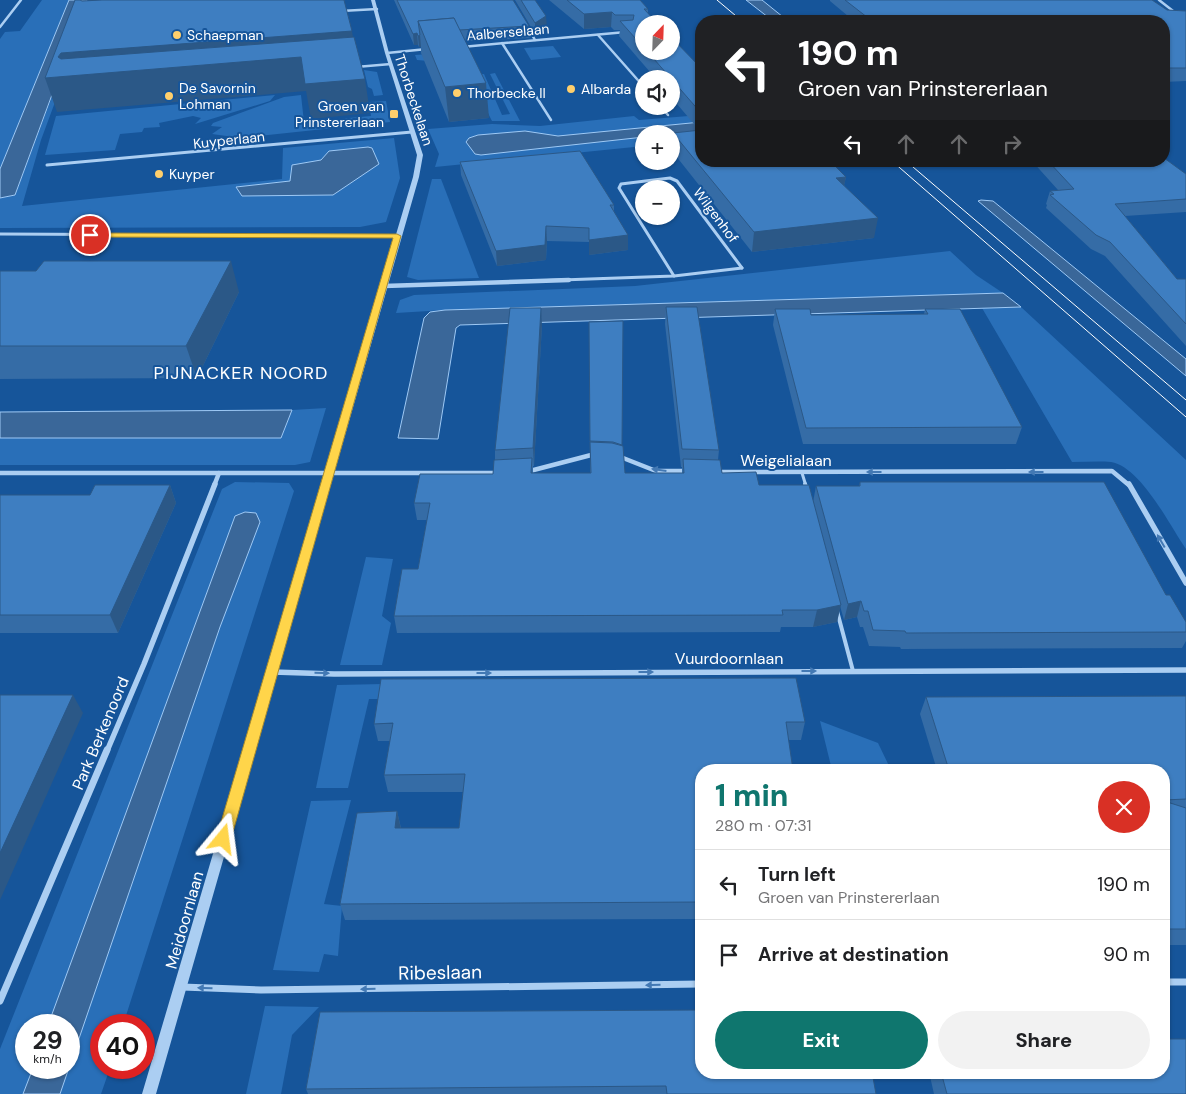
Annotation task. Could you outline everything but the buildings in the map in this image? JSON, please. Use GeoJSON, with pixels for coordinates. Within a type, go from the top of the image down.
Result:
{"type":"FeatureCollection","features":[{"type":"Feature","properties":{"kind":"street"},"geometry":{"type":"LineString","coordinates":[[0,27],[21,0]]}},
{"type":"Feature","properties":{"kind":"street","name":"Thorbeckelaan"},"geometry":{"type":"LineString","coordinates":[[373,0],[387,52],[420,155],[416,177],[397,236]]}},
{"type":"Feature","properties":{"kind":"street"},"geometry":{"type":"LineString","coordinates":[[1159,0],[1186,21]]}},
{"type":"Feature","properties":{"kind":"street"},"geometry":{"type":"LineString","coordinates":[[340,11],[376,9]]}},
{"type":"Feature","properties":{"kind":"street"},"geometry":{"type":"LineString","coordinates":[[524,21],[535,40]]}},
{"type":"Feature","properties":{"kind":"street","name":"Aalberselaan"},"geometry":{"type":"LineString","coordinates":[[454,47],[631,32]]}},
{"type":"Feature","properties":{"kind":"street"},"geometry":{"type":"LineString","coordinates":[[598,35],[635,77]]}},
{"type":"Feature","properties":{"kind":"street"},"geometry":{"type":"LineString","coordinates":[[502,44],[551,120]]}},
{"type":"Feature","properties":{"kind":"street"},"geometry":{"type":"LineString","coordinates":[[387,52],[435,49]]}},
{"type":"Feature","properties":{"kind":"street"},"geometry":{"type":"LineString","coordinates":[[353,67],[391,64]]}},
{"type":"Feature","properties":{"kind":"street","name":"Kuyperlaan"},"geometry":{"type":"LineString","coordinates":[[47,165],[412,132]]}},
{"type":"Feature","properties":{"kind":"street","name":"Wilgenhof"},"geometry":{"type":"LineString","coordinates":[[384,286],[674,276],[742,268],[677,181],[670,178],[621,184],[619,188],[674,276]]}},
{"type":"Feature","properties":{"kind":"street"},"geometry":{"type":"LineString","coordinates":[[0,234],[397,236]]}},
{"type":"Feature","properties":{"kind":"street","name":"Meidoornlaan"},"geometry":{"type":"LineString","coordinates":[[149,1094],[273,672],[397,236]]}},
{"type":"Feature","properties":{"kind":"street"},"geometry":{"type":"LineString","coordinates":[[519,473],[589,454],[605,454]]}},
{"type":"Feature","properties":{"kind":"street"},"geometry":{"type":"LineString","coordinates":[[613,455],[656,471],[693,471]]}},
{"type":"Feature","properties":{"kind":"street","name":"Weigelialaan"},"geometry":{"type":"LineString","coordinates":[[712,472],[1112,471],[1128,483],[1186,583]]}},
{"type":"Feature","properties":{"kind":"street"},"geometry":{"type":"LineString","coordinates":[[0,473],[509,473]]}},
{"type":"Feature","properties":{"kind":"street","name":"Park Berkenoord"},"geometry":{"type":"LineString","coordinates":[[0,1001],[144,664],[220,473]]}},
{"type":"Feature","properties":{"kind":"street","name":"Vuurdoornlaan"},"geometry":{"type":"LineString","coordinates":[[273,672],[354,674],[1186,670]]}},
{"type":"Feature","properties":{"kind":"street"},"geometry":{"type":"LineString","coordinates":[[1170,982],[1186,982]]}},
{"type":"Feature","properties":{"kind":"street","name":"Ribeslaan"},"geometry":{"type":"LineString","coordinates":[[179,987],[261,990],[695,984]]}},
{"type":"Feature","properties":{"kind":"lane"},"geometry":{"type":"LineString","coordinates":[[802,473],[809,500]]}},
{"type":"Feature","properties":{"kind":"lane"},"geometry":{"type":"LineString","coordinates":[[837,608],[853,671]]}},
{"type":"Feature","properties":{"kind":"shaded area"},"geometry":{"type":"Polygon","coordinates":[[[42,0],[69,0],[0,169],[0,39],[5,32],[20,31],[42,0]]]}},
{"type":"Feature","properties":{"kind":"shaded area"},"geometry":{"type":"Polygon","coordinates":[[[69,0],[87,0],[15,195],[0,198],[0,169],[69,0]]]}},
{"type":"Feature","properties":{"kind":"shaded area"},"geometry":{"type":"Polygon","coordinates":[[[746,0],[762,0],[781,15],[765,15],[746,0]]]}},
{"type":"Feature","properties":{"kind":"shaded area"},"geometry":{"type":"Polygon","coordinates":[[[82,17],[85,21],[41,140],[22,206],[282,179],[283,148],[394,138],[400,178],[386,222],[360,227],[0,228],[0,198],[15,195],[82,17]]]}},
{"type":"Feature","properties":{"kind":"shaded area"},"geometry":{"type":"Polygon","coordinates":[[[553,46],[561,57],[531,60],[524,48],[553,46]]]}},
{"type":"Feature","properties":{"kind":"shaded area"},"geometry":{"type":"Polygon","coordinates":[[[457,52],[473,75],[484,74],[502,115],[510,114],[490,74],[495,73],[520,121],[492,121],[463,64],[417,60],[415,55],[457,52]]]}},
{"type":"Feature","properties":{"kind":"shaded area"},"geometry":{"type":"Polygon","coordinates":[[[364,70],[377,72],[383,95],[374,96],[372,89],[368,87],[364,70]]]}},
{"type":"Feature","properties":{"kind":"shaded area"},"geometry":{"type":"Polygon","coordinates":[[[275,95],[270,101],[195,124],[201,118],[193,116],[159,123],[160,127],[144,128],[142,132],[120,134],[115,150],[45,155],[56,116],[275,95]]]}},
{"type":"Feature","properties":{"kind":"shaded area"},"geometry":{"type":"Polygon","coordinates":[[[301,95],[304,122],[371,116],[369,102],[386,101],[390,122],[241,138],[212,134],[222,127],[211,126],[213,123],[284,97],[301,95]]]}},
{"type":"Feature","properties":{"kind":"shaded area"},"geometry":{"type":"Polygon","coordinates":[[[695,115],[695,141],[680,142],[680,125],[635,125],[635,147],[435,167],[439,154],[428,129],[492,124],[540,126],[634,116],[639,120],[695,115]]]}},
{"type":"Feature","properties":{"kind":"shaded area"},"geometry":{"type":"Polygon","coordinates":[[[695,123],[695,132],[680,134],[680,125],[670,125],[695,123]]]}},
{"type":"Feature","properties":{"kind":"shaded area"},"geometry":{"type":"Polygon","coordinates":[[[635,128],[635,138],[481,155],[475,154],[466,142],[469,138],[478,135],[525,131],[558,136],[635,128]]]}},
{"type":"Feature","properties":{"kind":"shaded area"},"geometry":{"type":"Polygon","coordinates":[[[372,148],[379,164],[333,195],[242,196],[236,187],[290,181],[292,165],[321,160],[329,151],[372,148]]]}},
{"type":"Feature","properties":{"kind":"shaded area"},"geometry":{"type":"Polygon","coordinates":[[[432,179],[441,179],[479,278],[418,280],[407,277],[432,179]]]}},
{"type":"Feature","properties":{"kind":"shaded area"},"geometry":{"type":"Polygon","coordinates":[[[978,201],[993,201],[1186,359],[1186,376],[978,201]]]}},
{"type":"Feature","properties":{"kind":"shaded area"},"geometry":{"type":"Polygon","coordinates":[[[950,251],[976,275],[1003,293],[396,313],[400,300],[414,295],[635,286],[950,251]]]}},
{"type":"Feature","properties":{"kind":"shaded area"},"geometry":{"type":"Polygon","coordinates":[[[1003,293],[1021,307],[460,325],[456,328],[438,439],[398,438],[424,318],[430,312],[445,310],[1003,293]]]}},
{"type":"Feature","properties":{"kind":"shaded area"},"geometry":{"type":"Polygon","coordinates":[[[1021,307],[1186,460],[1186,549],[1154,499],[1133,474],[1122,466],[1111,462],[1072,462],[982,308],[1021,307]]]}},
{"type":"Feature","properties":{"kind":"shaded area"},"geometry":{"type":"Polygon","coordinates":[[[326,408],[310,462],[295,465],[0,465],[0,438],[281,438],[292,410],[326,408]]]}},
{"type":"Feature","properties":{"kind":"shaded area"},"geometry":{"type":"Polygon","coordinates":[[[292,410],[281,438],[0,438],[0,412],[292,410]]]}},
{"type":"Feature","properties":{"kind":"shaded area"},"geometry":{"type":"Polygon","coordinates":[[[235,482],[289,483],[294,491],[127,1014],[90,1014],[90,1079],[106,1079],[101,1094],[0,1094],[0,1049],[222,489],[235,482]]]}},
{"type":"Feature","properties":{"kind":"shaded area"},"geometry":{"type":"Polygon","coordinates":[[[245,512],[256,513],[260,522],[220,627],[80,1036],[80,1014],[52,1014],[235,516],[245,512]]]}},
{"type":"Feature","properties":{"kind":"shaded area"},"geometry":{"type":"Polygon","coordinates":[[[366,557],[393,559],[382,616],[391,623],[382,665],[340,665],[366,557]]]}},
{"type":"Feature","properties":{"kind":"shaded area"},"geometry":{"type":"Polygon","coordinates":[[[383,684],[378,699],[369,699],[348,788],[316,788],[337,685],[383,684]]]}},
{"type":"Feature","properties":{"kind":"shaded area"},"geometry":{"type":"Polygon","coordinates":[[[820,721],[878,743],[888,764],[831,764],[820,721]]]}},
{"type":"Feature","properties":{"kind":"shaded area"},"geometry":{"type":"Polygon","coordinates":[[[351,800],[324,904],[342,906],[338,956],[324,954],[319,972],[273,970],[311,801],[351,800]]]}},
{"type":"Feature","properties":{"kind":"shaded area"},"geometry":{"type":"Polygon","coordinates":[[[265,1006],[319,1007],[292,1035],[281,1094],[246,1094],[265,1006]]]}},
{"type":"Feature","properties":{"kind":"shaded area"},"geometry":{"type":"Polygon","coordinates":[[[29,1079],[65,1079],[60,1094],[23,1094],[29,1079]]]}},
{"type":"Feature","properties":{"kind":"tram line"},"geometry":{"type":"LineString","coordinates":[[717,0],[735,15]]}},
{"type":"Feature","properties":{"kind":"tram line"},"geometry":{"type":"LineString","coordinates":[[899,167],[1186,417]]}},
{"type":"Feature","properties":{"kind":"tram line"},"geometry":{"type":"LineString","coordinates":[[913,167],[1186,400]]}},
{"type":"Feature","properties":{"kind":"place","name":"Schaepman"},"geometry":{"type":"Point","coordinates":[177,35]}},
{"type":"Feature","properties":{"kind":"place","name":"Albarda"},"geometry":{"type":"Point","coordinates":[571,89]}},
{"type":"Feature","properties":{"kind":"place","name":"Thorbecke II"},"geometry":{"type":"Point","coordinates":[457,93]}},
{"type":"Feature","properties":{"kind":"place","name":"De Savornin Lohman"},"geometry":{"type":"Point","coordinates":[169,96]}},
{"type":"Feature","properties":{"kind":"place","name":"Groen van Prinstererlaan"},"geometry":{"type":"Point","coordinates":[394,114]}},
{"type":"Feature","properties":{"kind":"place","name":"Kuyper"},"geometry":{"type":"Point","coordinates":[159,174]}},
{"type":"Feature","properties":{"kind":"district","name":"PIJNACKER NOORD"},"geometry":{"type":"Point","coordinates":[241,373]}},
{"type":"Feature","properties":{"kind":"route"},"geometry":{"type":"LineString","coordinates":[[90,235],[397,236],[273,672],[223,839]]}}]}
